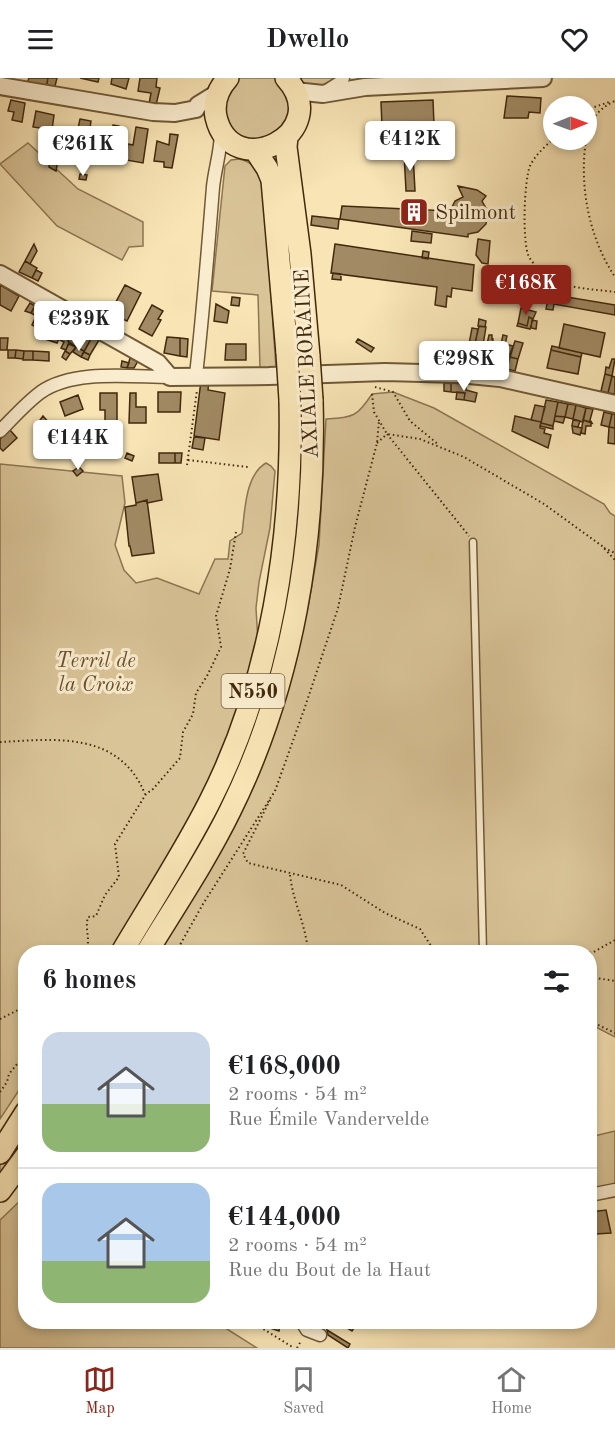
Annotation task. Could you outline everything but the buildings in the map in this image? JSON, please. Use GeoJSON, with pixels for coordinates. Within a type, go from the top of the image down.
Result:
{"type":"FeatureCollection","features":[{"type":"Feature","properties":{"kind":"highway"},"geometry":{"type":"LineString","coordinates":[[290,84],[298,106],[297,117]]}},
{"type":"Feature","properties":{"kind":"highway"},"geometry":{"type":"LineString","coordinates":[[219,123],[215,107],[223,85]]}},
{"type":"Feature","properties":{"kind":"highway","name":"AXIALE BORAINE"},"geometry":{"type":"LineString","coordinates":[[151,945],[230,811],[254,757],[273,704],[294,623],[304,563],[311,492],[312,400],[300,254],[286,147],[287,137],[294,128],[297,117]]}},
{"type":"Feature","properties":{"kind":"highway","name":"AXIALE BORAINE"},"geometry":{"type":"LineString","coordinates":[[126,945],[209,803],[225,769],[248,707],[264,650],[279,577],[289,484],[290,400],[272,180],[267,168],[248,148],[228,138],[219,123]]}},
{"type":"Feature","properties":{"kind":"highway"},"geometry":{"type":"LineString","coordinates":[[248,148],[271,147],[287,137]]}},
{"type":"Feature","properties":{"kind":"highway"},"geometry":{"type":"LineString","coordinates":[[0,1153],[18,1125]]}},
{"type":"Feature","properties":{"kind":"highway"},"geometry":{"type":"LineString","coordinates":[[0,1191],[18,1167]]}},
{"type":"Feature","properties":{"kind":"street"},"geometry":{"type":"LineString","coordinates":[[297,117],[343,78]]}},
{"type":"Feature","properties":{"kind":"street"},"geometry":{"type":"LineString","coordinates":[[290,84],[323,94],[365,87],[543,78]]}},
{"type":"Feature","properties":{"kind":"street"},"geometry":{"type":"LineString","coordinates":[[196,109],[223,85]]}},
{"type":"Feature","properties":{"kind":"street"},"geometry":{"type":"LineString","coordinates":[[0,86],[153,112],[175,113],[196,109],[219,123],[218,159],[215,169],[197,375]]}},
{"type":"Feature","properties":{"kind":"street"},"geometry":{"type":"LineString","coordinates":[[218,159],[248,148]]}},
{"type":"Feature","properties":{"kind":"street"},"geometry":{"type":"LineString","coordinates":[[0,274],[158,363],[170,377]]}},
{"type":"Feature","properties":{"kind":"street"},"geometry":{"type":"LineString","coordinates":[[0,431],[41,392],[58,382],[77,377],[293,376],[385,372],[459,374],[500,378],[615,404]]}},
{"type":"Feature","properties":{"kind":"street"},"geometry":{"type":"LineString","coordinates":[[597,1194],[615,1190]]}},
{"type":"Feature","properties":{"kind":"street"},"geometry":{"type":"LineString","coordinates":[[306,1329],[320,1335]]}},
{"type":"Feature","properties":{"kind":"lane"},"geometry":{"type":"LineString","coordinates":[[473,542],[483,945]]}},
{"type":"Feature","properties":{"kind":"path"},"geometry":{"type":"LineString","coordinates":[[597,107],[615,101]]}},
{"type":"Feature","properties":{"kind":"path"},"geometry":{"type":"LineString","coordinates":[[597,114],[607,104],[615,101]]}},
{"type":"Feature","properties":{"kind":"path"},"geometry":{"type":"LineString","coordinates":[[544,150],[530,166],[526,186],[525,246],[529,257],[538,269],[562,284],[615,292]]}},
{"type":"Feature","properties":{"kind":"path"},"geometry":{"type":"LineString","coordinates":[[584,150],[582,165],[588,207],[597,245],[615,277]]}},
{"type":"Feature","properties":{"kind":"path"},"geometry":{"type":"LineString","coordinates":[[187,465],[197,375]]}},
{"type":"Feature","properties":{"kind":"path"},"geometry":{"type":"LineString","coordinates":[[372,387],[385,388],[393,392],[410,421],[440,446]]}},
{"type":"Feature","properties":{"kind":"path"},"geometry":{"type":"LineString","coordinates":[[372,394],[373,405],[387,434],[473,542]]}},
{"type":"Feature","properties":{"kind":"path"},"geometry":{"type":"LineString","coordinates":[[379,421],[377,443],[355,527],[338,608],[305,708],[274,791],[243,854],[248,863],[341,885],[385,914],[420,929],[430,945]]}},
{"type":"Feature","properties":{"kind":"path"},"geometry":{"type":"LineString","coordinates":[[387,434],[440,446],[493,473],[544,504],[615,553]]}},
{"type":"Feature","properties":{"kind":"path"},"geometry":{"type":"LineString","coordinates":[[377,443],[387,434]]}},
{"type":"Feature","properties":{"kind":"path"},"geometry":{"type":"LineString","coordinates":[[188,460],[248,467]]}},
{"type":"Feature","properties":{"kind":"path"},"geometry":{"type":"LineString","coordinates":[[89,945],[86,925],[88,917],[96,916],[105,895],[119,877],[114,844],[146,794],[180,758],[183,732],[194,714],[196,693],[221,647],[216,616],[230,569],[236,532]]}},
{"type":"Feature","properties":{"kind":"path"},"geometry":{"type":"LineString","coordinates":[[602,546],[615,560]]}},
{"type":"Feature","properties":{"kind":"path"},"geometry":{"type":"LineString","coordinates":[[0,742],[53,740],[94,744],[115,754],[139,781],[146,794]]}},
{"type":"Feature","properties":{"kind":"path"},"geometry":{"type":"LineString","coordinates":[[180,945],[274,791]]}},
{"type":"Feature","properties":{"kind":"path"},"geometry":{"type":"LineString","coordinates":[[290,874],[292,891],[306,934],[307,945]]}},
{"type":"Feature","properties":{"kind":"path"},"geometry":{"type":"LineString","coordinates":[[597,950],[615,940]]}},
{"type":"Feature","properties":{"kind":"path"},"geometry":{"type":"LineString","coordinates":[[597,978],[615,981]]}},
{"type":"Feature","properties":{"kind":"path"},"geometry":{"type":"LineString","coordinates":[[0,1019],[18,1010]]}},
{"type":"Feature","properties":{"kind":"path"},"geometry":{"type":"LineString","coordinates":[[597,1024],[615,1033]]}},
{"type":"Feature","properties":{"kind":"path"},"geometry":{"type":"LineString","coordinates":[[0,1092],[9,1074],[18,1063]]}},
{"type":"Feature","properties":{"kind":"path"},"geometry":{"type":"LineString","coordinates":[[263,1329],[294,1348]]}},
{"type":"Feature","properties":{"kind":"green space"},"geometry":{"type":"Polygon","coordinates":[[[239,78],[274,78],[281,83],[290,100],[286,127],[256,143],[233,133],[222,107],[234,82],[239,78]]]}},
{"type":"Feature","properties":{"kind":"green space"},"geometry":{"type":"Polygon","coordinates":[[[295,78],[334,78],[319,86],[310,86],[295,78]]]}},
{"type":"Feature","properties":{"kind":"green space"},"geometry":{"type":"Polygon","coordinates":[[[28,143],[78,189],[143,222],[143,246],[129,247],[122,260],[57,226],[0,164],[28,143]]]}},
{"type":"Feature","properties":{"kind":"green space"},"geometry":{"type":"Polygon","coordinates":[[[239,159],[254,166],[264,192],[276,369],[260,368],[258,295],[212,291],[225,166],[231,160],[239,159]]]}},
{"type":"Feature","properties":{"kind":"green space"},"geometry":{"type":"Polygon","coordinates":[[[393,392],[434,408],[604,504],[615,516],[615,1037],[597,1028],[597,945],[161,945],[294,658],[308,607],[319,545],[326,419],[354,414],[372,394],[393,392]]]}},
{"type":"Feature","properties":{"kind":"green space","name":"Terril de la Croix"},"geometry":{"type":"Polygon","coordinates":[[[266,463],[275,471],[270,528],[256,608],[258,643],[241,706],[206,795],[117,945],[18,945],[18,1092],[0,1119],[0,464],[122,476],[125,503],[115,545],[124,570],[136,583],[157,578],[199,594],[215,559],[228,559],[230,541],[242,533],[247,494],[259,469],[266,463]]]}},
{"type":"Feature","properties":{"kind":"green space"},"geometry":{"type":"Polygon","coordinates":[[[615,1131],[615,1190],[597,1194],[597,1135],[615,1131]]]}},
{"type":"Feature","properties":{"kind":"green space"},"geometry":{"type":"Polygon","coordinates":[[[18,1136],[18,1153],[0,1180],[0,1163],[18,1136]]]}},
{"type":"Feature","properties":{"kind":"green space"},"geometry":{"type":"Polygon","coordinates":[[[18,1203],[18,1329],[227,1329],[257,1348],[0,1348],[0,1220],[18,1203]]]}},
{"type":"Feature","properties":{"kind":"place","name":"Spilmont"},"geometry":{"type":"Point","coordinates":[414,212]}}]}
